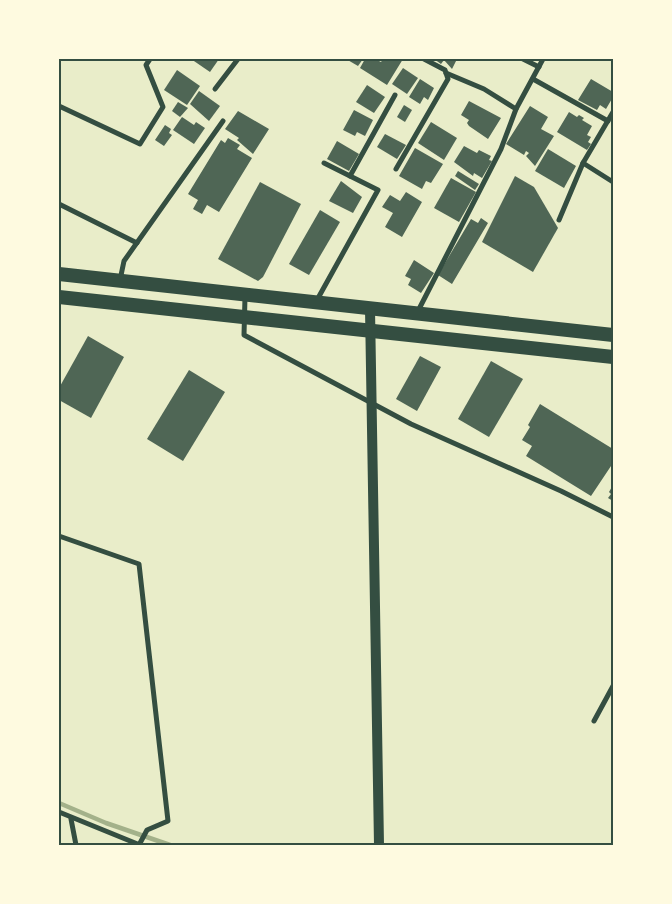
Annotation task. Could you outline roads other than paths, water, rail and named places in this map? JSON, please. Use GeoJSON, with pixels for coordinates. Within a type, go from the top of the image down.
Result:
{"type":"FeatureCollection","features":[{"type":"Feature","properties":{"kind":"highway"},"geometry":{"type":"LineString","coordinates":[[59,274],[613,334]]}},
{"type":"Feature","properties":{"kind":"highway"},"geometry":{"type":"LineString","coordinates":[[59,297],[613,357]]}},
{"type":"Feature","properties":{"kind":"main road"},"geometry":{"type":"LineString","coordinates":[[370,309],[372,330],[370,402],[379,845]]}},
{"type":"Feature","properties":{"kind":"street"},"geometry":{"type":"LineString","coordinates":[[59,106],[140,144],[163,107],[146,65],[150,59]]}},
{"type":"Feature","properties":{"kind":"street"},"geometry":{"type":"LineString","coordinates":[[215,89],[238,59]]}},
{"type":"Feature","properties":{"kind":"street"},"geometry":{"type":"LineString","coordinates":[[396,170],[448,79],[445,70],[424,59]]}},
{"type":"Feature","properties":{"kind":"street"},"geometry":{"type":"LineString","coordinates":[[523,59],[539,67]]}},
{"type":"Feature","properties":{"kind":"street"},"geometry":{"type":"LineString","coordinates":[[416,314],[502,149],[516,109],[543,59]]}},
{"type":"Feature","properties":{"kind":"street"},"geometry":{"type":"LineString","coordinates":[[446,73],[484,90],[516,109]]}},
{"type":"Feature","properties":{"kind":"street"},"geometry":{"type":"LineString","coordinates":[[533,79],[608,121]]}},
{"type":"Feature","properties":{"kind":"street"},"geometry":{"type":"LineString","coordinates":[[350,176],[395,95]]}},
{"type":"Feature","properties":{"kind":"street"},"geometry":{"type":"LineString","coordinates":[[559,220],[583,163],[613,112]]}},
{"type":"Feature","properties":{"kind":"street"},"geometry":{"type":"LineString","coordinates":[[120,280],[124,261],[223,121]]}},
{"type":"Feature","properties":{"kind":"street"},"geometry":{"type":"LineString","coordinates":[[316,302],[378,190],[324,163]]}},
{"type":"Feature","properties":{"kind":"street"},"geometry":{"type":"LineString","coordinates":[[583,163],[613,182]]}},
{"type":"Feature","properties":{"kind":"street"},"geometry":{"type":"LineString","coordinates":[[59,204],[137,243]]}},
{"type":"Feature","properties":{"kind":"street"},"geometry":{"type":"LineString","coordinates":[[245,294],[244,335],[411,424],[561,491],[613,517]]}},
{"type":"Feature","properties":{"kind":"street"},"geometry":{"type":"LineString","coordinates":[[59,536],[139,564],[168,821],[155,825],[144,834],[140,844],[71,819],[59,812]]}},
{"type":"Feature","properties":{"kind":"street"},"geometry":{"type":"LineString","coordinates":[[594,721],[613,686]]}},
{"type":"Feature","properties":{"kind":"street"},"geometry":{"type":"LineString","coordinates":[[71,819],[76,845]]}},
{"type":"Feature","properties":{"kind":"waterway"},"geometry":{"type":"LineString","coordinates":[[59,803],[106,823],[170,845]]}}]}
